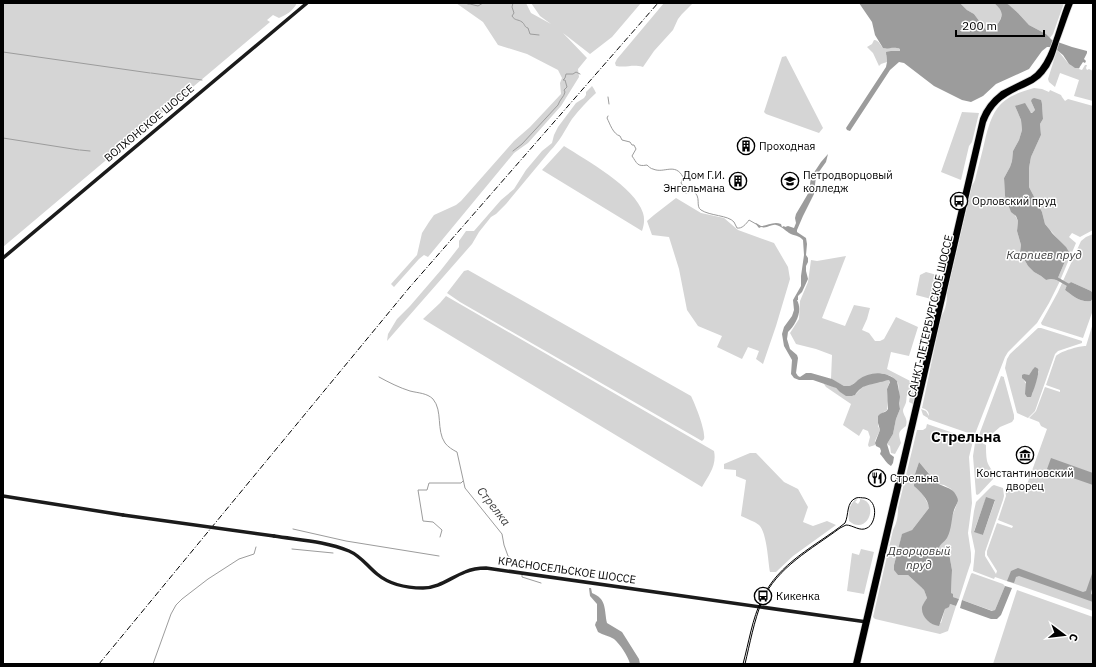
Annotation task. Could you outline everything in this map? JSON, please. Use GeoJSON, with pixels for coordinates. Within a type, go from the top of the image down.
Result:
{"type":"FeatureCollection","features":[{"type":"Feature","properties":{"kind":"main road","name":"ВОЛХОНСКОЕ ШОССЕ"},"geometry":{"type":"LineString","coordinates":[[3,258],[307,3]]}},
{"type":"Feature","properties":{"kind":"main road","name":"САНКТ-ПЕТЕРБУРГСКОЕ ШОССЕ"},"geometry":{"type":"LineString","coordinates":[[855,664],[984,122],[990,108],[998,100],[1010,92],[1035,80],[1043,73],[1048,65],[1068,3]]}},
{"type":"Feature","properties":{"kind":"main road","name":"САНКТ-ПЕТЕРБУРГСКОЕ ШОССЕ"},"geometry":{"type":"LineString","coordinates":[[1056,39],[1071,3]]}},
{"type":"Feature","properties":{"kind":"main road","name":"КРАСНОСЕЛЬСКОЕ ШОССЕ"},"geometry":{"type":"LineString","coordinates":[[3,496],[123,515],[330,544],[358,556],[387,581],[407,586],[421,588],[433,587],[446,583],[465,572],[474,569],[486,568],[866,622]]}},
{"type":"Feature","properties":{"kind":"main road","name":"САНКТ-ПЕТЕРБУРГСКОЕ ШОССЕ"},"geometry":{"type":"LineString","coordinates":[[858,664],[866,622]]}},
{"type":"Feature","properties":{"kind":"shaded area"},"geometry":{"type":"Polygon","coordinates":[[[3,3],[297,3],[287,14],[282,17],[279,18],[273,15],[267,20],[270,22],[3,247],[3,3]]]}},
{"type":"Feature","properties":{"kind":"shaded area"},"geometry":{"type":"Polygon","coordinates":[[[456,3],[526,3],[531,13],[551,24],[540,16],[531,3],[641,3],[612,37],[590,54],[563,33],[587,58],[578,69],[579,77],[561,106],[528,143],[514,153],[428,257],[424,255],[419,259],[394,287],[391,284],[417,255],[422,233],[434,215],[456,205],[461,201],[514,141],[530,127],[561,94],[560,83],[562,78],[558,70],[527,54],[498,45],[483,22],[456,3]]]}},
{"type":"Feature","properties":{"kind":"shaded area"},"geometry":{"type":"Polygon","coordinates":[[[664,3],[693,3],[678,19],[673,30],[654,51],[643,67],[616,66],[615,63],[617,59],[664,3]]]}},
{"type":"Feature","properties":{"kind":"shaded area"},"geometry":{"type":"Polygon","coordinates":[[[960,3],[993,3],[999,7],[1001,11],[1000,20],[993,29],[989,31],[986,30],[974,14],[960,3]]]}},
{"type":"Feature","properties":{"kind":"shaded area"},"geometry":{"type":"Polygon","coordinates":[[[1006,3],[1064,3],[1053,34],[1049,39],[1046,34],[1029,25],[1006,3]]]}},
{"type":"Feature","properties":{"kind":"shaded area"},"geometry":{"type":"Polygon","coordinates":[[[874,40],[878,41],[885,49],[894,47],[900,49],[900,51],[886,55],[887,62],[879,66],[873,53],[867,47],[872,44],[874,40]]]}},
{"type":"Feature","properties":{"kind":"shaded area"},"geometry":{"type":"Polygon","coordinates":[[[1057,50],[1073,67],[1080,67],[1079,69],[1082,70],[1085,65],[1087,65],[1087,70],[1089,69],[1093,71],[1093,101],[1074,96],[1079,80],[1060,73],[1055,87],[1049,82],[1048,79],[1057,50]]]}},
{"type":"Feature","properties":{"kind":"shaded area"},"geometry":{"type":"Polygon","coordinates":[[[786,56],[823,128],[819,133],[764,112],[782,57],[786,56]]]}},
{"type":"Feature","properties":{"kind":"shaded area"},"geometry":{"type":"Polygon","coordinates":[[[592,86],[596,93],[572,119],[557,143],[506,204],[491,217],[472,244],[387,341],[388,334],[397,319],[441,270],[459,247],[459,241],[466,231],[474,231],[501,200],[514,189],[526,170],[542,151],[552,143],[558,127],[576,103],[584,98],[586,92],[592,86]]]}},
{"type":"Feature","properties":{"kind":"shaded area"},"geometry":{"type":"Polygon","coordinates":[[[1034,88],[1049,92],[1050,90],[1061,95],[1065,101],[1068,99],[1093,106],[1093,230],[1080,237],[1072,233],[1069,237],[1076,243],[1059,283],[1037,323],[1008,352],[1005,357],[974,435],[928,419],[923,415],[921,409],[926,411],[929,416],[927,410],[922,408],[941,317],[946,305],[947,293],[972,186],[975,180],[988,129],[995,112],[1000,105],[1013,95],[1034,88]],[[1031,101],[1035,110],[1032,113],[1015,106],[1021,120],[1022,130],[1013,151],[1010,167],[1004,178],[1005,196],[1018,221],[1017,231],[1021,245],[1020,252],[1028,266],[1046,280],[1057,280],[1069,252],[1045,224],[1042,212],[1029,187],[1029,168],[1031,157],[1041,135],[1040,124],[1043,119],[1042,104],[1031,101]]]}},
{"type":"Feature","properties":{"kind":"shaded area"},"geometry":{"type":"Polygon","coordinates":[[[962,112],[979,113],[961,180],[941,172],[962,112]]]}},
{"type":"Feature","properties":{"kind":"shaded area"},"geometry":{"type":"Polygon","coordinates":[[[564,146],[597,166],[630,194],[638,203],[643,213],[644,222],[642,231],[542,170],[564,146]]]}},
{"type":"Feature","properties":{"kind":"shaded area"},"geometry":{"type":"Polygon","coordinates":[[[676,198],[701,213],[724,218],[738,230],[774,243],[788,267],[790,279],[763,364],[756,359],[759,351],[748,347],[742,359],[717,347],[722,336],[698,326],[687,310],[679,269],[669,237],[652,235],[647,221],[676,198]]]}},
{"type":"Feature","properties":{"kind":"shaded area"},"geometry":{"type":"Polygon","coordinates":[[[1093,234],[1093,293],[1071,282],[1067,285],[1065,290],[1084,301],[1091,301],[1093,298],[1093,310],[1083,338],[1042,325],[1041,323],[1058,292],[1081,241],[1093,234]]]}},
{"type":"Feature","properties":{"kind":"shaded area"},"geometry":{"type":"Polygon","coordinates":[[[846,256],[822,318],[845,326],[854,305],[870,308],[862,330],[869,333],[875,341],[884,339],[896,317],[918,327],[909,356],[891,352],[887,369],[916,384],[913,404],[909,402],[910,396],[907,395],[906,403],[903,409],[906,419],[906,426],[899,433],[901,443],[895,454],[891,453],[890,446],[887,444],[893,434],[900,409],[899,390],[896,380],[891,376],[881,373],[857,381],[852,385],[844,386],[831,379],[832,355],[796,344],[790,333],[799,319],[800,301],[808,282],[811,260],[817,261],[846,256]]]}},
{"type":"Feature","properties":{"kind":"shaded area"},"geometry":{"type":"Polygon","coordinates":[[[468,270],[691,396],[702,424],[704,439],[702,441],[460,302],[447,293],[464,271],[468,270]]]}},
{"type":"Feature","properties":{"kind":"shaded area"},"geometry":{"type":"Polygon","coordinates":[[[926,272],[937,275],[932,296],[935,297],[935,300],[916,295],[920,275],[926,272]]]}},
{"type":"Feature","properties":{"kind":"shaded area"},"geometry":{"type":"Polygon","coordinates":[[[446,296],[714,451],[715,456],[710,474],[702,487],[423,319],[446,296]]]}},
{"type":"Feature","properties":{"kind":"shaded area"},"geometry":{"type":"Polygon","coordinates":[[[1093,323],[1093,611],[995,577],[994,579],[973,571],[975,551],[971,532],[976,502],[992,486],[994,485],[1003,488],[1003,500],[985,552],[985,556],[996,574],[997,571],[987,555],[987,551],[997,523],[1012,528],[1013,526],[998,520],[1006,496],[1005,488],[1014,492],[1018,490],[1025,490],[1047,429],[1041,426],[1039,422],[1029,418],[1036,411],[1045,387],[1060,392],[1060,390],[1046,385],[1056,356],[1070,349],[1086,346],[1093,323]],[[986,498],[974,531],[983,535],[995,501],[986,498]]]}},
{"type":"Feature","properties":{"kind":"shaded area"},"geometry":{"type":"Polygon","coordinates":[[[1038,328],[1082,341],[1082,343],[1058,351],[1055,354],[1035,411],[1028,418],[1017,413],[1005,368],[1010,354],[1038,328]],[[1034,368],[1029,375],[1022,375],[1032,394],[1039,371],[1034,368]]]}},
{"type":"Feature","properties":{"kind":"shaded area"},"geometry":{"type":"Polygon","coordinates":[[[1001,376],[1004,377],[1014,419],[1012,422],[1000,427],[988,440],[980,438],[979,435],[1001,376]]]}},
{"type":"Feature","properties":{"kind":"shaded area"},"geometry":{"type":"Polygon","coordinates":[[[888,379],[890,381],[887,389],[887,410],[878,416],[878,426],[880,430],[875,441],[875,445],[869,447],[870,437],[868,431],[863,429],[859,436],[843,425],[851,404],[826,387],[824,384],[832,386],[845,394],[853,396],[866,385],[888,379]]]}},
{"type":"Feature","properties":{"kind":"shaded area"},"geometry":{"type":"Polygon","coordinates":[[[927,424],[973,441],[969,457],[972,503],[968,533],[971,562],[959,599],[953,597],[951,593],[952,570],[949,553],[939,550],[939,545],[942,543],[958,501],[951,489],[944,485],[938,484],[919,462],[914,477],[929,508],[912,530],[902,535],[894,565],[898,575],[908,575],[924,590],[927,598],[923,605],[923,613],[929,621],[941,623],[945,609],[950,604],[956,606],[948,631],[940,634],[875,619],[873,617],[917,430],[923,430],[926,428],[927,424]]]}},
{"type":"Feature","properties":{"kind":"shaded area"},"geometry":{"type":"Polygon","coordinates":[[[978,441],[986,445],[987,461],[993,472],[993,479],[977,495],[973,456],[975,443],[978,441]]]}},
{"type":"Feature","properties":{"kind":"shaded area"},"geometry":{"type":"Polygon","coordinates":[[[750,453],[756,453],[784,482],[798,489],[808,507],[803,522],[813,526],[827,521],[836,525],[793,556],[776,572],[770,572],[762,529],[753,521],[741,516],[746,480],[736,476],[736,470],[724,469],[724,464],[750,453]]]}},
{"type":"Feature","properties":{"kind":"shaded area"},"geometry":{"type":"Polygon","coordinates":[[[856,499],[857,500],[855,502],[858,504],[860,499],[866,501],[869,506],[869,517],[862,525],[856,525],[849,521],[850,509],[852,503],[856,499]]]}},
{"type":"Feature","properties":{"kind":"shaded area"},"geometry":{"type":"Polygon","coordinates":[[[861,549],[874,552],[864,594],[847,591],[852,553],[859,555],[861,549]]]}},
{"type":"Feature","properties":{"kind":"shaded area"},"geometry":{"type":"Polygon","coordinates":[[[972,573],[1005,586],[995,610],[993,611],[962,600],[972,573]]]}},
{"type":"Feature","properties":{"kind":"shaded area"},"geometry":{"type":"Polygon","coordinates":[[[1017,590],[1093,617],[1093,664],[993,664],[1017,590]]]}},
{"type":"Feature","properties":{"kind":"water"},"geometry":{"type":"Polygon","coordinates":[[[859,3],[960,3],[974,14],[986,30],[989,31],[997,25],[1002,16],[1001,11],[994,3],[1006,3],[1029,25],[1046,34],[1052,40],[1087,51],[1084,59],[1086,61],[1085,63],[1083,62],[1079,68],[1075,68],[1069,64],[1063,55],[1057,50],[1047,47],[1042,51],[1029,69],[996,84],[983,96],[971,102],[962,100],[934,86],[904,63],[899,62],[890,70],[850,131],[846,128],[886,67],[886,52],[900,51],[900,49],[897,48],[883,48],[875,35],[872,22],[859,3]]]}},
{"type":"Feature","properties":{"kind":"water","name":"Карпиев пруд"},"geometry":{"type":"Polygon","coordinates":[[[1034,98],[1041,100],[1043,119],[1040,124],[1041,135],[1031,157],[1029,168],[1029,187],[1042,212],[1045,224],[1069,252],[1057,280],[1046,280],[1028,266],[1020,252],[1021,245],[1017,231],[1018,221],[1016,216],[1011,212],[1005,196],[1004,178],[1010,167],[1013,151],[1022,130],[1021,120],[1015,106],[1025,103],[1032,113],[1035,110],[1031,101],[1034,98]]]}},
{"type":"Feature","properties":{"kind":"water"},"geometry":{"type":"Polygon","coordinates":[[[828,154],[826,162],[816,176],[814,194],[797,230],[797,232],[806,238],[806,255],[808,262],[806,271],[808,279],[802,292],[798,296],[798,317],[788,332],[787,339],[790,349],[797,355],[796,373],[800,377],[806,373],[811,373],[832,379],[844,386],[854,384],[858,380],[868,375],[878,373],[888,375],[897,381],[900,397],[900,409],[893,434],[887,444],[890,454],[894,457],[891,466],[880,454],[880,448],[876,446],[875,443],[880,430],[878,416],[888,409],[887,389],[890,382],[889,380],[866,386],[860,389],[855,395],[846,396],[836,388],[813,380],[799,380],[794,378],[791,374],[792,360],[784,346],[782,334],[784,327],[792,316],[794,310],[793,300],[801,286],[804,255],[803,240],[778,226],[774,225],[759,228],[755,223],[761,226],[778,223],[781,224],[782,227],[788,226],[794,228],[796,223],[796,214],[809,192],[811,177],[828,154]]]}},
{"type":"Feature","properties":{"kind":"water"},"geometry":{"type":"Polygon","coordinates":[[[1071,282],[1091,291],[1093,293],[1093,298],[1091,301],[1080,300],[1065,290],[1067,285],[1071,282]]]}},
{"type":"Feature","properties":{"kind":"water"},"geometry":{"type":"Polygon","coordinates":[[[1035,367],[1038,369],[1038,374],[1031,397],[1027,397],[1025,394],[1026,382],[1022,378],[1022,375],[1029,375],[1035,367]]]}},
{"type":"Feature","properties":{"kind":"water"},"geometry":{"type":"Polygon","coordinates":[[[1051,458],[1093,473],[1093,485],[1047,469],[1051,458]]]}},
{"type":"Feature","properties":{"kind":"water","name":"Дворцовый пруд"},"geometry":{"type":"Polygon","coordinates":[[[919,462],[935,481],[954,492],[958,500],[954,509],[949,535],[940,545],[939,550],[949,553],[952,570],[951,593],[953,594],[953,597],[959,599],[956,606],[950,604],[949,607],[945,609],[939,626],[929,622],[923,614],[922,607],[927,598],[924,590],[908,575],[898,575],[894,570],[902,534],[912,530],[929,508],[922,493],[914,486],[914,477],[919,462]]]}},
{"type":"Feature","properties":{"kind":"water"},"geometry":{"type":"Polygon","coordinates":[[[986,497],[995,500],[983,535],[974,532],[986,497]]]}},
{"type":"Feature","properties":{"kind":"water"},"geometry":{"type":"Polygon","coordinates":[[[1018,568],[1083,592],[1086,591],[1093,571],[1093,586],[1091,594],[1093,595],[1093,602],[1019,576],[1016,577],[1014,583],[1007,581],[1011,571],[1018,568]]]}},
{"type":"Feature","properties":{"kind":"water"},"geometry":{"type":"Polygon","coordinates":[[[1005,586],[1012,588],[1001,615],[997,619],[991,619],[960,608],[962,600],[992,611],[995,610],[1005,586]]]}},
{"type":"Feature","properties":{"kind":"water"},"geometry":{"type":"Polygon","coordinates":[[[589,588],[591,588],[592,593],[597,595],[603,601],[607,623],[622,632],[639,659],[640,664],[630,664],[626,654],[614,639],[598,632],[595,625],[597,621],[597,604],[590,596],[589,588]]]}},
{"type":"Feature","properties":{"kind":"waterway","name":"Кикенка"},"geometry":{"type":"LineString","coordinates":[[466,3],[478,6],[483,3]]}},
{"type":"Feature","properties":{"kind":"waterway","name":"Кикенка"},"geometry":{"type":"LineString","coordinates":[[513,3],[513,18],[521,21],[528,28],[530,34],[539,35]]}},
{"type":"Feature","properties":{"kind":"waterway"},"geometry":{"type":"LineString","coordinates":[[3,52],[150,73]]}},
{"type":"Feature","properties":{"kind":"waterway"},"geometry":{"type":"LineString","coordinates":[[513,151],[522,144],[558,105],[565,92],[564,90],[567,87],[565,80],[563,80],[566,74],[573,74],[576,72],[580,74]]}},
{"type":"Feature","properties":{"kind":"waterway"},"geometry":{"type":"LineString","coordinates":[[151,73],[202,80]]}},
{"type":"Feature","properties":{"kind":"waterway","name":"Кикенка"},"geometry":{"type":"LineString","coordinates":[[608,97],[609,104]]}},
{"type":"Feature","properties":{"kind":"waterway","name":"Кикенка"},"geometry":{"type":"LineString","coordinates":[[608,116],[607,118],[615,133],[620,136],[622,140],[630,142],[634,145],[636,149],[632,156],[638,164],[647,165],[651,169],[657,170],[676,170],[683,177],[681,183],[683,186],[683,191],[686,193],[693,191],[696,193],[698,206],[701,210],[731,220],[737,228],[742,227],[749,220],[756,224]]}},
{"type":"Feature","properties":{"kind":"waterway"},"geometry":{"type":"LineString","coordinates":[[3,138],[79,150]]}},
{"type":"Feature","properties":{"kind":"waterway"},"geometry":{"type":"LineString","coordinates":[[80,150],[90,151]]}},
{"type":"Feature","properties":{"kind":"waterway"},"geometry":{"type":"LineString","coordinates":[[1056,278],[1070,286]]}},
{"type":"Feature","properties":{"kind":"waterway","name":"Стрелка"},"geometry":{"type":"LineString","coordinates":[[379,377],[410,391],[425,394],[433,399],[438,409],[442,438],[448,446],[457,452],[465,488],[502,534],[508,556],[515,562],[523,565],[523,567]]}},
{"type":"Feature","properties":{"kind":"waterway"},"geometry":{"type":"LineString","coordinates":[[440,537],[442,530],[433,522],[423,521],[418,490],[427,490],[429,483],[461,483],[463,481]]}},
{"type":"Feature","properties":{"kind":"waterway"},"geometry":{"type":"LineString","coordinates":[[293,529],[346,541],[439,556]]}},
{"type":"Feature","properties":{"kind":"waterway"},"geometry":{"type":"LineString","coordinates":[[153,664],[171,614],[176,605],[208,579],[239,559],[254,554],[256,547]]}},
{"type":"Feature","properties":{"kind":"waterway"},"geometry":{"type":"LineString","coordinates":[[292,549],[333,553]]}},
{"type":"Feature","properties":{"kind":"waterway","name":"Стрелка"},"geometry":{"type":"LineString","coordinates":[[522,575],[522,577],[541,583]]}},
{"type":"Feature","properties":{"kind":"tram line"},"geometry":{"type":"LineString","coordinates":[[743,664],[756,614],[762,599],[769,586],[788,565],[799,556],[845,523],[849,506],[853,500],[856,498],[865,498],[869,500],[872,503],[875,513],[870,526],[864,529],[846,525],[840,528],[807,551],[786,568],[777,578],[762,601],[759,609],[745,664]]}},
{"type":"Feature","properties":{"kind":"railway"},"geometry":{"type":"LineString","coordinates":[[99,664],[409,288],[658,3]]}},
{"type":"Feature","properties":{"kind":"place","name":"Проходная"},"geometry":{"type":"Point","coordinates":[746,146]}},
{"type":"Feature","properties":{"kind":"place","name":"Дом Г.И. Энгельмана"},"geometry":{"type":"Point","coordinates":[738,181]}},
{"type":"Feature","properties":{"kind":"place","name":"Петродворцовый колледж"},"geometry":{"type":"Point","coordinates":[790,181]}},
{"type":"Feature","properties":{"kind":"place","name":"Орловский пруд"},"geometry":{"type":"Point","coordinates":[959,201]}},
{"type":"Feature","properties":{"kind":"place","name":"Константиновский дворец"},"geometry":{"type":"Point","coordinates":[1025,455]}},
{"type":"Feature","properties":{"kind":"place","name":"Стрельна"},"geometry":{"type":"Point","coordinates":[877,478]}},
{"type":"Feature","properties":{"kind":"place","name":"Кикенка"},"geometry":{"type":"Point","coordinates":[763,596]}},
{"type":"Feature","properties":{"kind":"district","name":"Стрельна"},"geometry":{"type":"Point","coordinates":[966,436]}}]}
